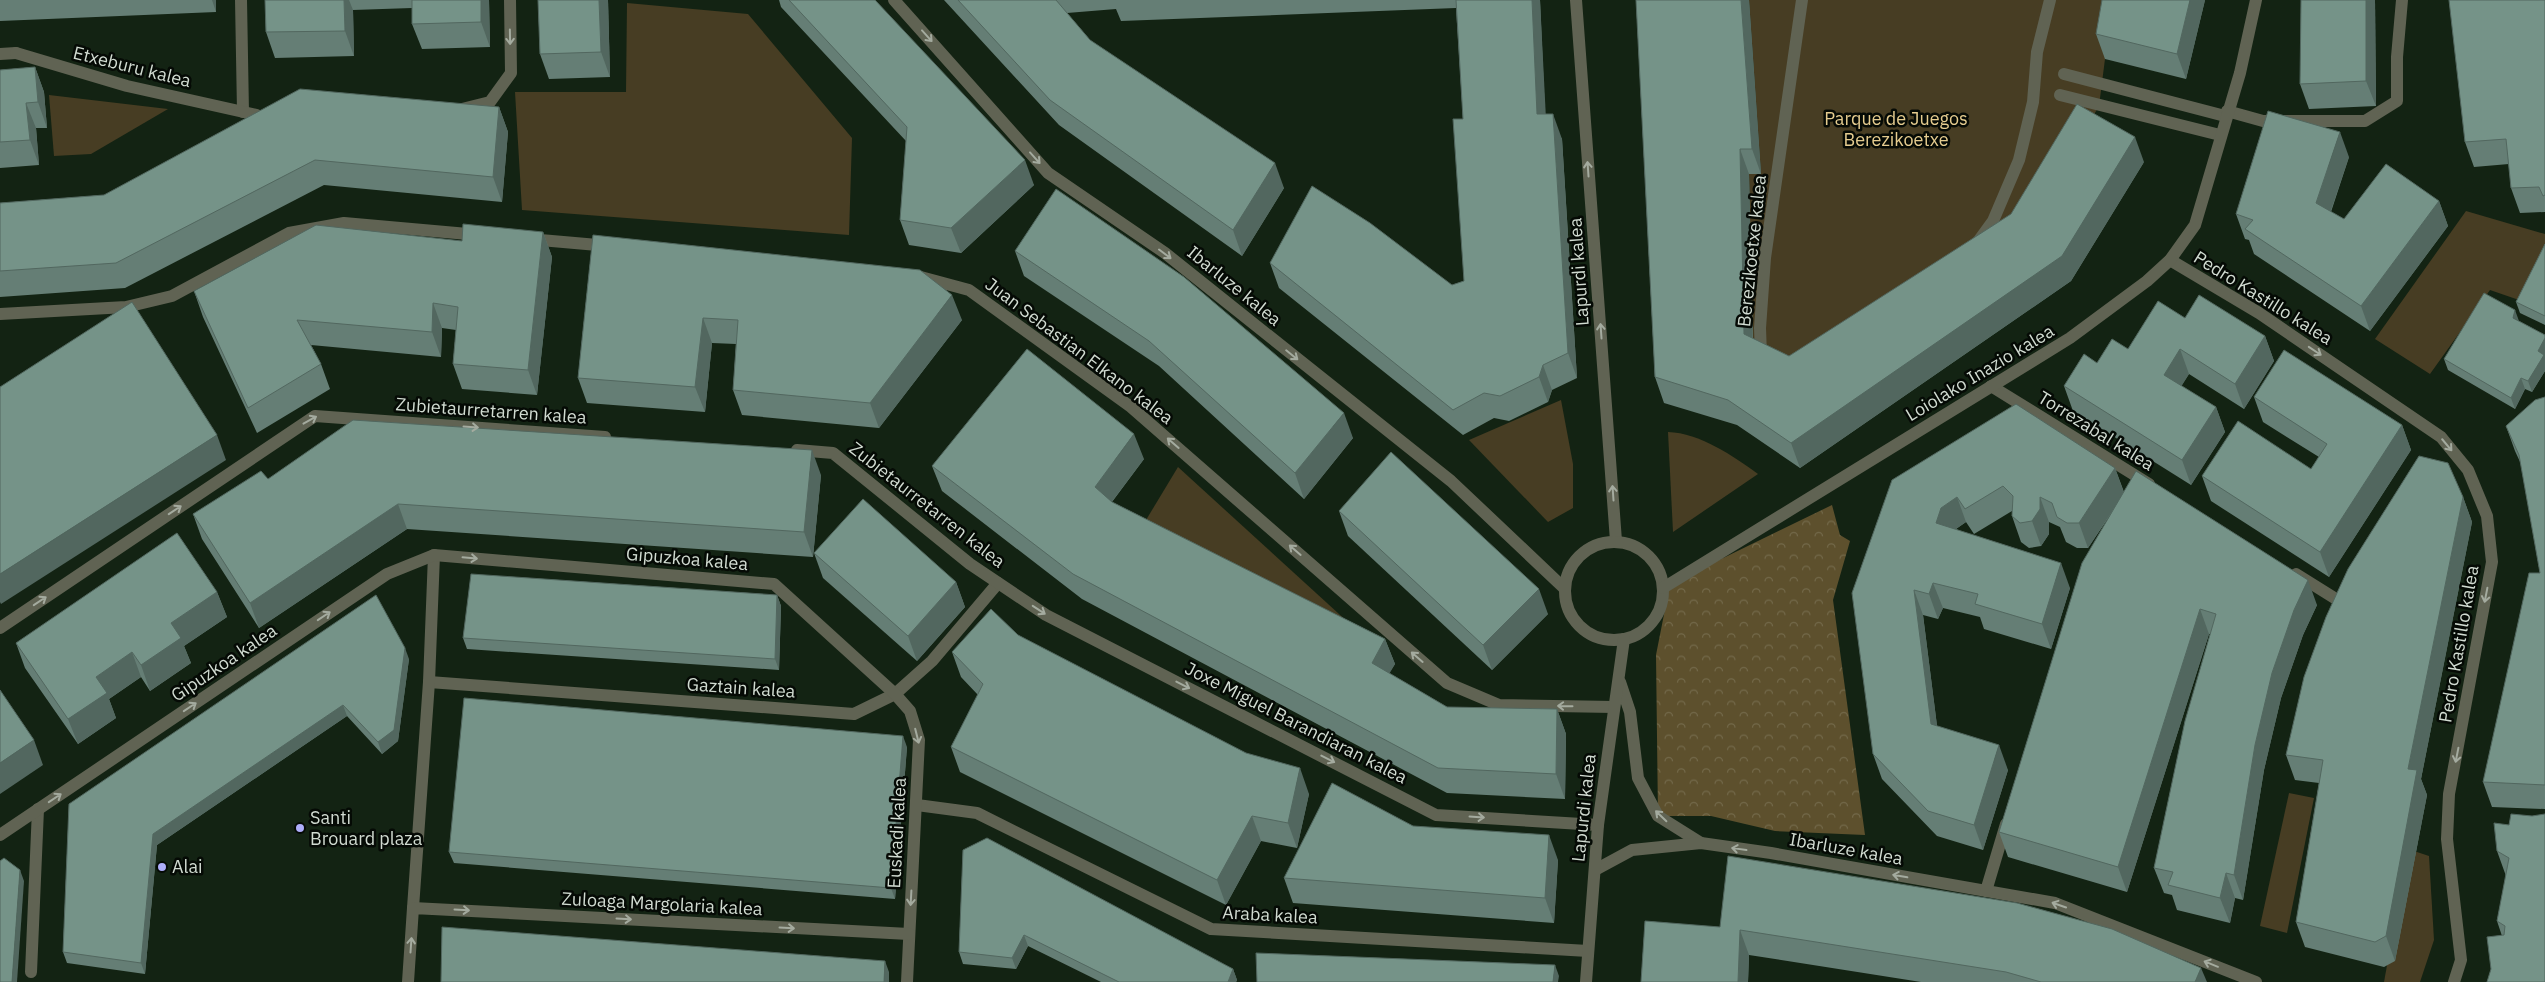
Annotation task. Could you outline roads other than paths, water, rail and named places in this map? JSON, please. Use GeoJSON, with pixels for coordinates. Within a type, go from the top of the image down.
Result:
{"type":"FeatureCollection","features":[{"type":"Feature","properties":{"kind":"street"},"geometry":{"type":"LineString","coordinates":[[241,0],[241,118],[262,112]]}},
{"type":"Feature","properties":{"kind":"street"},"geometry":{"type":"LineString","coordinates":[[452,111],[490,102],[511,73],[510,0]]}},
{"type":"Feature","properties":{"kind":"street","name":"Ibarluze kalea"},"geometry":{"type":"LineString","coordinates":[[894,0],[1048,172],[1165,254],[1451,481],[1564,588]]}},
{"type":"Feature","properties":{"kind":"street","name":"Lapurdi kalea"},"geometry":{"type":"LineString","coordinates":[[1576,0],[1616,541]]}},
{"type":"Feature","properties":{"kind":"street","name":"Berezikoetxe kalea"},"geometry":{"type":"LineString","coordinates":[[1779,362],[1761,355],[1761,319],[1765,258],[1802,0]]}},
{"type":"Feature","properties":{"kind":"street"},"geometry":{"type":"LineString","coordinates":[[1968,250],[1976,244],[1993,221],[2019,160],[2033,102],[2037,52],[2050,0]]}},
{"type":"Feature","properties":{"kind":"street","name":"Loiolako Inazio kalea"},"geometry":{"type":"LineString","coordinates":[[1663,588],[2070,338],[2147,281],[2170,260],[2194,225],[2226,113],[2240,73],[2256,0]]}},
{"type":"Feature","properties":{"kind":"street"},"geometry":{"type":"LineString","coordinates":[[2064,74],[2263,121],[2365,122],[2397,101],[2397,57],[2402,0]]}},
{"type":"Feature","properties":{"kind":"street","name":"Etxeburu kalea"},"geometry":{"type":"LineString","coordinates":[[0,54],[16,53],[241,118]]}},
{"type":"Feature","properties":{"kind":"street"},"geometry":{"type":"LineString","coordinates":[[2060,95],[2220,135]]}},
{"type":"Feature","properties":{"kind":"street"},"geometry":{"type":"LineString","coordinates":[[0,314],[126,307],[172,296],[289,233],[344,223],[488,236]]}},
{"type":"Feature","properties":{"kind":"street"},"geometry":{"type":"LineString","coordinates":[[518,238],[625,248]]}},
{"type":"Feature","properties":{"kind":"street","name":"Pedro Kastillo kalea"},"geometry":{"type":"LineString","coordinates":[[2170,260],[2259,313],[2441,438],[2468,470],[2487,516],[2492,562],[2449,794],[2447,839],[2462,960],[2454,982]]}},
{"type":"Feature","properties":{"kind":"street","name":"Juan Sebastian Elkano kalea"},"geometry":{"type":"LineString","coordinates":[[908,273],[969,290],[1131,407],[1447,683],[1499,705],[1614,707]]}},
{"type":"Feature","properties":{"kind":"street","name":"Torrezabal kalea"},"geometry":{"type":"LineString","coordinates":[[1991,386],[2140,484],[2160,490]]}},
{"type":"Feature","properties":{"kind":"street","name":"Zubietaurretarren kalea"},"geometry":{"type":"LineString","coordinates":[[1,627],[315,416],[614,437]]}},
{"type":"Feature","properties":{"kind":"street","name":"Zubietaurretarren kalea"},"geometry":{"type":"LineString","coordinates":[[783,449],[833,453],[970,564],[998,583]]}},
{"type":"Feature","properties":{"kind":"street"},"geometry":{"type":"LineString","coordinates":[[1616,541],[1630,544],[1643,551],[1653,561],[1660,574],[1663,588],[1662,602],[1657,615],[1648,626],[1624,639],[1608,640],[1594,636],[1582,629],[1569,610],[1564,588],[1568,573],[1575,560],[1587,550],[1601,544],[1616,541]]}},
{"type":"Feature","properties":{"kind":"street"},"geometry":{"type":"LineString","coordinates":[[408,982],[429,682],[434,555]]}},
{"type":"Feature","properties":{"kind":"street","name":"Gipuzkoa kalea"},"geometry":{"type":"LineString","coordinates":[[0,835],[387,574],[434,555],[774,584],[895,694]]}},
{"type":"Feature","properties":{"kind":"street"},"geometry":{"type":"LineString","coordinates":[[2286,568],[2336,599]]}},
{"type":"Feature","properties":{"kind":"street","name":"Gaztain kalea"},"geometry":{"type":"LineString","coordinates":[[429,682],[854,714],[895,694],[932,661],[998,583]]}},
{"type":"Feature","properties":{"kind":"street","name":"Joxe Miguel Barandiaran kalea"},"geometry":{"type":"LineString","coordinates":[[998,583],[1046,615],[1436,815],[1598,825]]}},
{"type":"Feature","properties":{"kind":"street","name":"Lapurdi kalea"},"geometry":{"type":"LineString","coordinates":[[1586,982],[1598,825],[1624,639]]}},
{"type":"Feature","properties":{"kind":"street","name":"Ibarluze kalea"},"geometry":{"type":"LineString","coordinates":[[1618,678],[1630,712],[1638,778],[1658,816],[1701,844]]}},
{"type":"Feature","properties":{"kind":"street","name":"Euskadi kalea"},"geometry":{"type":"LineString","coordinates":[[895,694],[910,711],[920,740],[907,982]]}},
{"type":"Feature","properties":{"kind":"street","name":"Araba kalea"},"geometry":{"type":"LineString","coordinates":[[917,805],[977,813],[1211,929],[1588,951]]}},
{"type":"Feature","properties":{"kind":"street"},"geometry":{"type":"LineString","coordinates":[[31,972],[38,810]]}},
{"type":"Feature","properties":{"kind":"street"},"geometry":{"type":"LineString","coordinates":[[1986,891],[2008,816]]}},
{"type":"Feature","properties":{"kind":"street","name":"Ibarluze kalea"},"geometry":{"type":"LineString","coordinates":[[1595,870],[1632,850],[1701,844],[1986,891],[2055,903],[2256,982]]}},
{"type":"Feature","properties":{"kind":"street","name":"Zuloaga Margolaria kalea"},"geometry":{"type":"LineString","coordinates":[[414,908],[909,934]]}},
{"type":"Feature","properties":{"kind":"place","name":"Santi Brouard plaza"},"geometry":{"type":"Point","coordinates":[300,828]}},
{"type":"Feature","properties":{"kind":"place","name":"Alai"},"geometry":{"type":"Point","coordinates":[162,867]}},
{"type":"Feature","properties":{"kind":"park label","name":"Parque de Juegos Berezikoetxe"},"geometry":{"type":"Point","coordinates":[1896,129]}}]}
